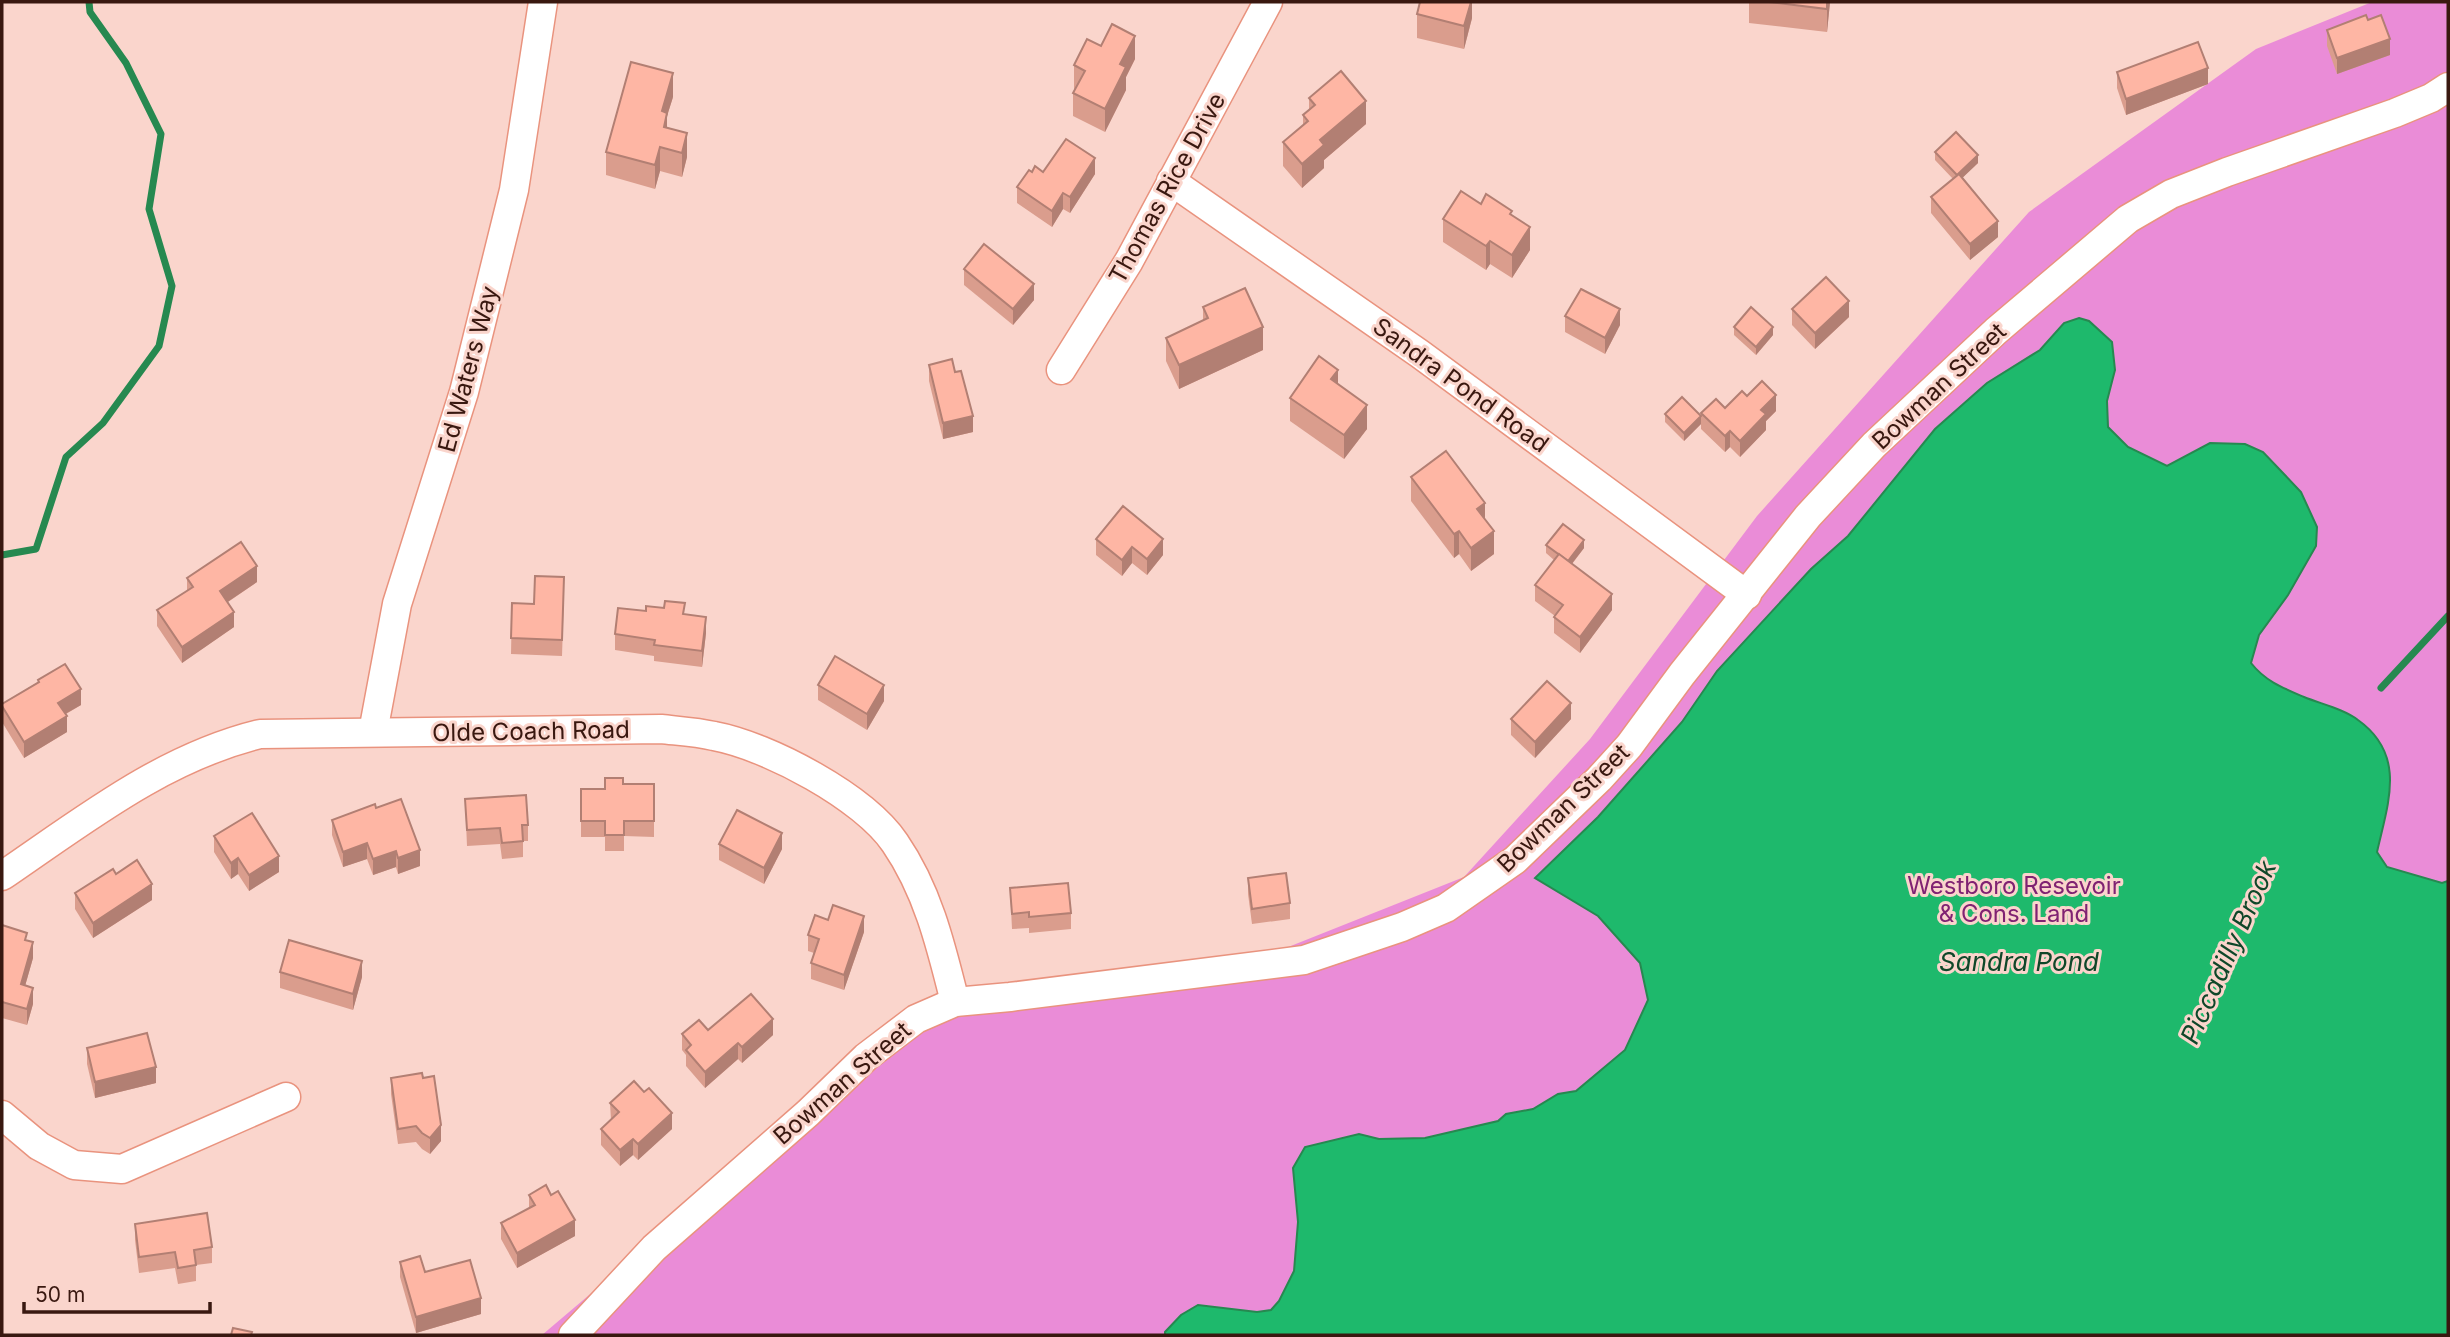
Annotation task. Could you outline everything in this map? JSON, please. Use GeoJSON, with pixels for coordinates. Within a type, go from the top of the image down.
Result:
{"type":"FeatureCollection","features":[{"type":"Feature","properties":{"kind":"street","name":"Ed Waters Way"},"geometry":{"type":"LineString","coordinates":[[373,732],[397,604],[464,392],[514,190],[543,2]]}},
{"type":"Feature","properties":{"kind":"street","name":"Thomas Rice Drive"},"geometry":{"type":"LineString","coordinates":[[1061,370],[1129,261],[1269,2]]}},
{"type":"Feature","properties":{"kind":"street","name":"Bowman Street"},"geometry":{"type":"LineString","coordinates":[[573,1335],[654,1248],[866,1057],[916,1019],[955,1002],[1010,998],[1304,960],[1402,927],[1446,908],[1515,860],[1599,779],[1629,746],[1682,674],[1808,516],[1874,446],[1996,331],[2128,219],[2171,194],[2395,113],[2431,98],[2448,87]]}},
{"type":"Feature","properties":{"kind":"street","name":"Sandra Pond Road"},"geometry":{"type":"LineString","coordinates":[[1171,181],[1420,354],[1747,595]]}},
{"type":"Feature","properties":{"kind":"street","name":"Olde Coach Road"},"geometry":{"type":"LineString","coordinates":[[2,876],[150,777],[191,756],[227,742],[260,734],[661,729],[716,736],[763,751],[855,802],[894,841],[915,876],[930,909],[955,1002]]}},
{"type":"Feature","properties":{"kind":"street"},"geometry":{"type":"LineString","coordinates":[[2,1115],[39,1146],[74,1165],[122,1169],[286,1097]]}},
{"type":"Feature","properties":{"kind":"green space","name":"Westboro Resevoir & Cons. Land"},"geometry":{"type":"Polygon","coordinates":[[[2372,2],[2448,2],[2448,1335],[542,1335],[919,1015],[1200,982],[1464,877],[1590,739],[1757,516],[2029,212],[2256,49],[2372,2]]]}},
{"type":"Feature","properties":{"kind":"water","name":"Sandra Pond"},"geometry":{"type":"Polygon","coordinates":[[[2079,318],[2089,321],[2112,342],[2115,370],[2107,401],[2108,427],[2128,447],[2167,466],[2210,443],[2245,444],[2263,452],[2301,492],[2317,527],[2316,546],[2288,595],[2259,635],[2251,663],[2262,675],[2275,683],[2346,713],[2373,734],[2383,748],[2390,781],[2386,816],[2377,852],[2387,867],[2442,883],[2448,881],[2448,1335],[1165,1335],[1181,1315],[1198,1305],[1257,1312],[1271,1310],[1279,1301],[1294,1271],[1298,1222],[1293,1168],[1305,1147],[1359,1134],[1379,1139],[1425,1138],[1498,1121],[1506,1114],[1533,1109],[1558,1094],[1576,1091],[1625,1050],[1648,1000],[1640,963],[1598,916],[1535,878],[1598,817],[1682,722],[1717,671],[1811,569],[1848,536],[1935,429],[1987,383],[2040,350],[2064,323],[2079,318]]]}},
{"type":"Feature","properties":{"kind":"building"},"geometry":{"type":"Polygon","coordinates":[[[1420,2],[1471,2],[1464,26],[1417,14],[1420,2]]]}},
{"type":"Feature","properties":{"kind":"building"},"geometry":{"type":"Polygon","coordinates":[[[1769,2],[1827,2],[1827,9],[1769,2]]]}},
{"type":"Feature","properties":{"kind":"building"},"geometry":{"type":"Polygon","coordinates":[[[2366,15],[2368,20],[2381,15],[2390,39],[2337,58],[2327,30],[2366,15]]]}},
{"type":"Feature","properties":{"kind":"building"},"geometry":{"type":"Polygon","coordinates":[[[1112,24],[1135,36],[1120,64],[1126,67],[1105,109],[1073,93],[1085,71],[1074,65],[1087,39],[1101,46],[1112,24]]]}},
{"type":"Feature","properties":{"kind":"building"},"geometry":{"type":"Polygon","coordinates":[[[2198,42],[2208,68],[2126,99],[2117,72],[2198,42]]]}},
{"type":"Feature","properties":{"kind":"building"},"geometry":{"type":"Polygon","coordinates":[[[631,62],[673,73],[662,111],[667,113],[664,127],[687,133],[682,153],[660,147],[655,165],[606,152],[631,62]]]}},
{"type":"Feature","properties":{"kind":"building"},"geometry":{"type":"Polygon","coordinates":[[[1341,71],[1366,101],[1320,140],[1324,145],[1302,164],[1283,142],[1308,121],[1303,115],[1315,105],[1309,98],[1341,71]]]}},
{"type":"Feature","properties":{"kind":"building"},"geometry":{"type":"Polygon","coordinates":[[[1956,132],[1978,155],[1957,175],[1935,152],[1956,132]]]}},
{"type":"Feature","properties":{"kind":"building"},"geometry":{"type":"Polygon","coordinates":[[[1066,139],[1095,158],[1070,197],[1063,193],[1052,211],[1017,187],[1035,166],[1043,172],[1066,139]]]}},
{"type":"Feature","properties":{"kind":"building"},"geometry":{"type":"Polygon","coordinates":[[[1959,174],[1998,221],[1970,244],[1931,197],[1959,174]]]}},
{"type":"Feature","properties":{"kind":"building"},"geometry":{"type":"Polygon","coordinates":[[[1461,191],[1481,204],[1486,194],[1530,227],[1512,255],[1490,241],[1486,246],[1443,219],[1461,191]]]}},
{"type":"Feature","properties":{"kind":"building"},"geometry":{"type":"Polygon","coordinates":[[[984,244],[1034,284],[1013,309],[964,269],[984,244]]]}},
{"type":"Feature","properties":{"kind":"building"},"geometry":{"type":"Polygon","coordinates":[[[1826,277],[1849,301],[1815,333],[1792,309],[1826,277]]]}},
{"type":"Feature","properties":{"kind":"building"},"geometry":{"type":"Polygon","coordinates":[[[1245,288],[1263,327],[1179,365],[1166,338],[1208,318],[1203,307],[1245,288]]]}},
{"type":"Feature","properties":{"kind":"building"},"geometry":{"type":"Polygon","coordinates":[[[1581,289],[1620,309],[1605,338],[1565,316],[1581,289]]]}},
{"type":"Feature","properties":{"kind":"building"},"geometry":{"type":"Polygon","coordinates":[[[1751,307],[1773,327],[1756,347],[1734,327],[1751,307]]]}},
{"type":"Feature","properties":{"kind":"building"},"geometry":{"type":"Polygon","coordinates":[[[1319,356],[1338,370],[1331,379],[1367,405],[1344,435],[1290,398],[1319,356]]]}},
{"type":"Feature","properties":{"kind":"building"},"geometry":{"type":"Polygon","coordinates":[[[952,359],[955,372],[961,371],[973,416],[943,423],[929,365],[952,359]]]}},
{"type":"Feature","properties":{"kind":"building"},"geometry":{"type":"Polygon","coordinates":[[[1762,381],[1776,395],[1761,410],[1766,414],[1740,441],[1730,431],[1725,436],[1701,413],[1716,399],[1725,408],[1742,391],[1747,396],[1762,381]]]}},
{"type":"Feature","properties":{"kind":"building"},"geometry":{"type":"Polygon","coordinates":[[[1682,397],[1701,416],[1684,433],[1665,414],[1682,397]]]}},
{"type":"Feature","properties":{"kind":"building"},"geometry":{"type":"Polygon","coordinates":[[[1446,451],[1485,503],[1477,509],[1494,531],[1471,548],[1459,531],[1454,534],[1411,477],[1446,451]]]}},
{"type":"Feature","properties":{"kind":"building"},"geometry":{"type":"Polygon","coordinates":[[[1123,506],[1163,539],[1147,559],[1132,547],[1122,560],[1096,539],[1123,506]]]}},
{"type":"Feature","properties":{"kind":"building"},"geometry":{"type":"Polygon","coordinates":[[[1563,524],[1584,540],[1568,561],[1546,545],[1563,524]]]}},
{"type":"Feature","properties":{"kind":"building"},"geometry":{"type":"Polygon","coordinates":[[[241,542],[257,566],[220,591],[234,612],[182,647],[157,610],[193,587],[187,578],[241,542]]]}},
{"type":"Feature","properties":{"kind":"building"},"geometry":{"type":"Polygon","coordinates":[[[1559,554],[1612,594],[1580,637],[1554,617],[1563,605],[1535,585],[1559,554]]]}},
{"type":"Feature","properties":{"kind":"building"},"geometry":{"type":"Polygon","coordinates":[[[535,576],[564,577],[562,640],[511,638],[512,603],[534,604],[535,576]]]}},
{"type":"Feature","properties":{"kind":"building"},"geometry":{"type":"Polygon","coordinates":[[[665,601],[685,603],[683,614],[706,617],[702,651],[654,645],[655,640],[615,634],[618,608],[646,611],[646,606],[664,608],[665,601]]]}},
{"type":"Feature","properties":{"kind":"building"},"geometry":{"type":"Polygon","coordinates":[[[835,656],[884,685],[867,714],[818,685],[835,656]]]}},
{"type":"Feature","properties":{"kind":"building"},"geometry":{"type":"Polygon","coordinates":[[[65,664],[81,689],[58,703],[67,716],[24,742],[2,704],[65,664]]]}},
{"type":"Feature","properties":{"kind":"building"},"geometry":{"type":"Polygon","coordinates":[[[1547,681],[1571,703],[1535,742],[1511,719],[1547,681]]]}},
{"type":"Feature","properties":{"kind":"building"},"geometry":{"type":"Polygon","coordinates":[[[605,778],[623,778],[623,784],[654,784],[654,821],[624,821],[624,835],[605,835],[605,821],[581,821],[581,789],[605,789],[605,778]]]}},
{"type":"Feature","properties":{"kind":"building"},"geometry":{"type":"Polygon","coordinates":[[[526,795],[528,825],[522,825],[523,841],[502,843],[500,828],[467,830],[465,799],[526,795]]]}},
{"type":"Feature","properties":{"kind":"building"},"geometry":{"type":"Polygon","coordinates":[[[401,799],[420,850],[398,858],[396,851],[373,859],[367,843],[343,852],[332,820],[375,804],[376,808],[401,799]]]}},
{"type":"Feature","properties":{"kind":"building"},"geometry":{"type":"Polygon","coordinates":[[[737,810],[782,833],[764,868],[719,844],[737,810]]]}},
{"type":"Feature","properties":{"kind":"building"},"geometry":{"type":"Polygon","coordinates":[[[252,813],[279,856],[249,875],[238,858],[231,863],[214,836],[252,813]]]}},
{"type":"Feature","properties":{"kind":"building"},"geometry":{"type":"Polygon","coordinates":[[[137,860],[152,884],[93,923],[75,893],[113,869],[116,874],[137,860]]]}},
{"type":"Feature","properties":{"kind":"building"},"geometry":{"type":"Polygon","coordinates":[[[1286,873],[1290,903],[1252,909],[1248,878],[1286,873]]]}},
{"type":"Feature","properties":{"kind":"building"},"geometry":{"type":"Polygon","coordinates":[[[1068,883],[1071,913],[1029,917],[1029,912],[1012,914],[1010,888],[1068,883]]]}},
{"type":"Feature","properties":{"kind":"building"},"geometry":{"type":"Polygon","coordinates":[[[833,905],[864,916],[844,975],[811,963],[819,939],[808,935],[815,915],[828,920],[833,905]]]}},
{"type":"Feature","properties":{"kind":"building"},"geometry":{"type":"Polygon","coordinates":[[[2,925],[27,933],[25,940],[33,942],[21,984],[33,988],[27,1009],[2,1002],[2,925]]]}},
{"type":"Feature","properties":{"kind":"building"},"geometry":{"type":"Polygon","coordinates":[[[289,940],[362,961],[353,994],[280,972],[289,940]]]}},
{"type":"Feature","properties":{"kind":"building"},"geometry":{"type":"Polygon","coordinates":[[[751,994],[773,1019],[742,1047],[738,1043],[705,1072],[686,1050],[691,1045],[682,1034],[699,1020],[708,1030],[751,994]]]}},
{"type":"Feature","properties":{"kind":"building"},"geometry":{"type":"Polygon","coordinates":[[[147,1033],[156,1067],[95,1082],[87,1048],[147,1033]]]}},
{"type":"Feature","properties":{"kind":"building"},"geometry":{"type":"Polygon","coordinates":[[[422,1073],[423,1078],[434,1076],[441,1125],[430,1138],[416,1126],[398,1129],[391,1078],[422,1073]]]}},
{"type":"Feature","properties":{"kind":"building"},"geometry":{"type":"Polygon","coordinates":[[[634,1081],[644,1092],[649,1088],[672,1113],[638,1144],[633,1139],[620,1150],[601,1129],[619,1112],[610,1103],[634,1081]]]}},
{"type":"Feature","properties":{"kind":"building"},"geometry":{"type":"Polygon","coordinates":[[[546,1185],[551,1195],[558,1191],[575,1220],[517,1253],[501,1223],[535,1205],[529,1195],[546,1185]]]}},
{"type":"Feature","properties":{"kind":"building"},"geometry":{"type":"Polygon","coordinates":[[[207,1213],[212,1247],[194,1250],[196,1265],[178,1268],[175,1252],[139,1257],[135,1224],[207,1213]]]}},
{"type":"Feature","properties":{"kind":"building"},"geometry":{"type":"Polygon","coordinates":[[[420,1256],[425,1272],[470,1260],[481,1298],[416,1317],[400,1262],[420,1256]]]}},
{"type":"Feature","properties":{"kind":"building"},"geometry":{"type":"Polygon","coordinates":[[[233,1328],[252,1332],[251,1335],[231,1335],[233,1328]]]}},
{"type":"Feature","properties":{"kind":"waterway"},"geometry":{"type":"LineString","coordinates":[[2,555],[36,549],[66,457],[103,423],[159,346],[172,286],[149,209],[161,134],[126,63],[90,12],[89,2]]}},
{"type":"Feature","properties":{"kind":"waterway","name":"Piccadilly Brook"},"geometry":{"type":"LineString","coordinates":[[2381,688],[2448,616]]}}]}
